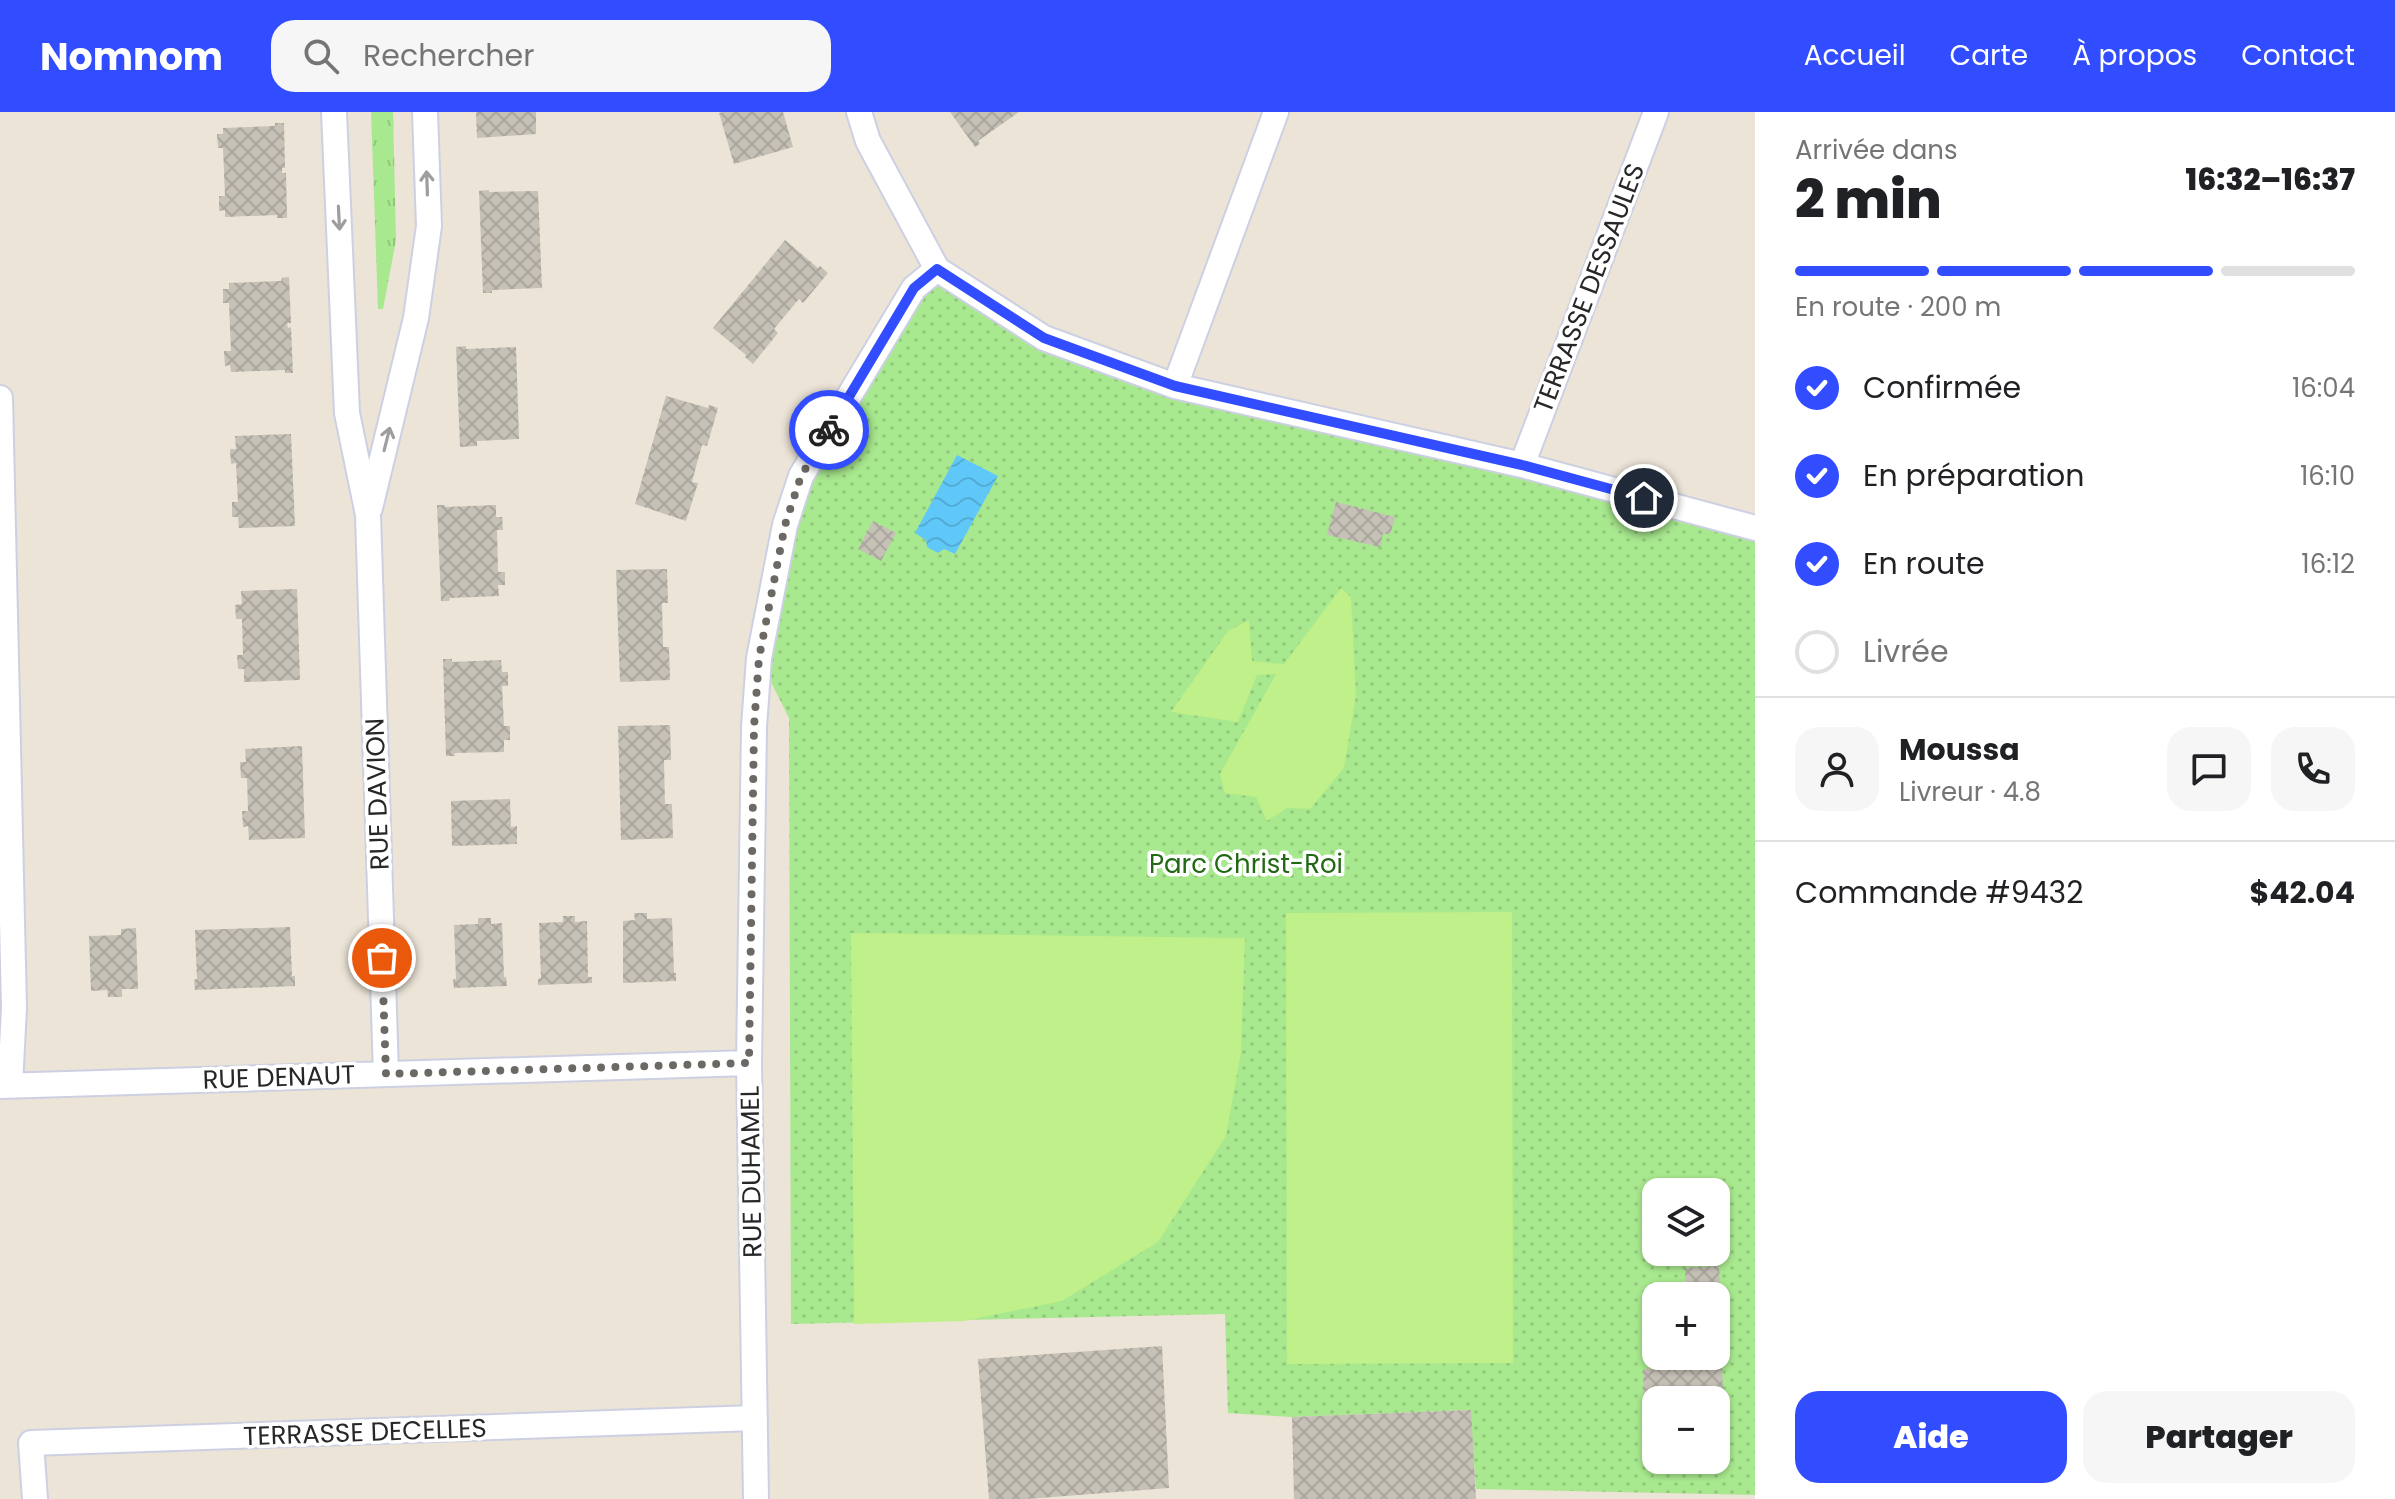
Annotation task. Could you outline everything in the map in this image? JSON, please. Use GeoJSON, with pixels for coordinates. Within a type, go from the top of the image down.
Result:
{"type":"FeatureCollection","features":[{"type":"Feature","properties":{"kind":"street","name":"RUE DAVION"},"geometry":{"type":"LineString","coordinates":[[334,112],[347,413],[368,515],[386,1074]]}},
{"type":"Feature","properties":{"kind":"street","name":"RUE DAVION"},"geometry":{"type":"LineString","coordinates":[[368,515],[421,287],[429,226],[425,112]]}},
{"type":"Feature","properties":{"kind":"street"},"geometry":{"type":"LineString","coordinates":[[859,112],[868,141],[937,269],[1044,338],[1175,386],[1522,465],[1755,528]]}},
{"type":"Feature","properties":{"kind":"street"},"geometry":{"type":"LineString","coordinates":[[1175,386],[1276,112]]}},
{"type":"Feature","properties":{"kind":"street","name":"TERRASSE DESSAULES"},"geometry":{"type":"LineString","coordinates":[[1522,465],[1656,112]]}},
{"type":"Feature","properties":{"kind":"street","name":"RUE DUHAMEL"},"geometry":{"type":"LineString","coordinates":[[756,1499],[749,1063],[754,727],[759,658],[785,525],[801,476],[914,288],[937,269]]}},
{"type":"Feature","properties":{"kind":"street"},"geometry":{"type":"LineString","coordinates":[[0,398],[14,1008],[5,1086]]}},
{"type":"Feature","properties":{"kind":"street","name":"RUE DENAUT"},"geometry":{"type":"LineString","coordinates":[[5,1086],[749,1063]]}},
{"type":"Feature","properties":{"kind":"street","name":"TERRASSE DECELLES"},"geometry":{"type":"LineString","coordinates":[[35,1499],[31,1443],[755,1418]]}},
{"type":"Feature","properties":{"kind":"green space"},"geometry":{"type":"Polygon","coordinates":[[[371,112],[393,112],[396,240],[383,309],[378,309],[371,112]]]}},
{"type":"Feature","properties":{"kind":"green space","name":"Parc Christ-Roi"},"geometry":{"type":"Polygon","coordinates":[[[937,269],[1044,338],[1175,386],[1755,528],[1755,1495],[1476,1489],[1470,1410],[1292,1417],[1228,1413],[1225,1314],[791,1324],[789,718],[759,658],[785,525],[937,269]]]}},
{"type":"Feature","properties":{"kind":"green space"},"geometry":{"type":"Polygon","coordinates":[[[1341,588],[1351,597],[1356,696],[1344,768],[1310,809],[1287,808],[1267,821],[1256,797],[1225,793],[1220,774],[1276,674],[1257,675],[1238,722],[1171,712],[1228,631],[1249,620],[1252,661],[1284,664],[1341,588]]]}},
{"type":"Feature","properties":{"kind":"green space"},"geometry":{"type":"Polygon","coordinates":[[[1512,912],[1513,1363],[1287,1364],[1286,913],[1512,912]]]}},
{"type":"Feature","properties":{"kind":"green space"},"geometry":{"type":"Polygon","coordinates":[[[851,933],[1245,938],[1241,1052],[1226,1136],[1158,1242],[1062,1301],[964,1321],[854,1324],[851,933]]]}},
{"type":"Feature","properties":{"kind":"water"},"geometry":{"type":"Polygon","coordinates":[[[957,455],[998,476],[955,554],[944,549],[938,553],[927,547],[926,540],[915,533],[957,455]]]}},
{"type":"Feature","properties":{"kind":"building"},"geometry":{"type":"Polygon","coordinates":[[[476,112],[536,112],[536,134],[477,138],[476,112]]]}},
{"type":"Feature","properties":{"kind":"building"},"geometry":{"type":"Polygon","coordinates":[[[783,112],[793,147],[734,164],[719,113],[783,112]]]}},
{"type":"Feature","properties":{"kind":"building"},"geometry":{"type":"Polygon","coordinates":[[[950,112],[1019,112],[978,141],[980,144],[975,147],[950,112]]]}},
{"type":"Feature","properties":{"kind":"building"},"geometry":{"type":"Polygon","coordinates":[[[275,123],[284,123],[285,168],[282,168],[282,173],[286,173],[287,218],[277,218],[277,215],[225,217],[225,210],[219,211],[219,196],[225,196],[223,148],[218,148],[217,134],[223,134],[223,128],[275,126],[275,123]]]}},
{"type":"Feature","properties":{"kind":"building"},"geometry":{"type":"Polygon","coordinates":[[[479,191],[538,191],[542,288],[483,293],[479,191]]]}},
{"type":"Feature","properties":{"kind":"building"},"geometry":{"type":"Polygon","coordinates":[[[785,240],[828,273],[803,303],[799,299],[774,329],[778,333],[753,364],[713,328],[785,240]]]}},
{"type":"Feature","properties":{"kind":"building"},"geometry":{"type":"Polygon","coordinates":[[[289,277],[291,323],[287,325],[291,327],[293,373],[285,373],[285,370],[231,372],[230,365],[225,366],[224,351],[231,351],[229,303],[223,303],[223,289],[229,289],[229,283],[281,281],[289,277]]]}},
{"type":"Feature","properties":{"kind":"building"},"geometry":{"type":"Polygon","coordinates":[[[466,346],[466,349],[516,347],[519,439],[477,441],[477,446],[460,447],[456,347],[466,346]]]}},
{"type":"Feature","properties":{"kind":"building"},"geometry":{"type":"Polygon","coordinates":[[[666,396],[718,408],[707,446],[702,445],[692,482],[698,483],[686,521],[635,504],[666,396]]]}},
{"type":"Feature","properties":{"kind":"building"},"geometry":{"type":"Polygon","coordinates":[[[291,434],[295,526],[239,528],[238,517],[232,517],[232,502],[238,502],[236,463],[231,464],[230,449],[236,449],[235,436],[291,434]]]}},
{"type":"Feature","properties":{"kind":"building"},"geometry":{"type":"Polygon","coordinates":[[[1336,502],[1395,517],[1390,535],[1383,533],[1380,547],[1327,535],[1336,502]]]}},
{"type":"Feature","properties":{"kind":"building"},"geometry":{"type":"Polygon","coordinates":[[[437,505],[496,505],[496,517],[502,517],[503,530],[497,530],[498,572],[505,572],[505,585],[498,585],[499,596],[441,601],[437,505]]]}},
{"type":"Feature","properties":{"kind":"building"},"geometry":{"type":"Polygon","coordinates":[[[873,521],[896,533],[881,561],[858,549],[873,521]]]}},
{"type":"Feature","properties":{"kind":"building"},"geometry":{"type":"Polygon","coordinates":[[[667,569],[668,603],[662,603],[663,647],[669,647],[670,680],[620,682],[616,570],[667,569]]]}},
{"type":"Feature","properties":{"kind":"building"},"geometry":{"type":"Polygon","coordinates":[[[297,589],[300,680],[244,682],[244,669],[238,669],[237,655],[243,655],[242,619],[236,619],[235,605],[242,604],[241,591],[297,589]]]}},
{"type":"Feature","properties":{"kind":"building"},"geometry":{"type":"Polygon","coordinates":[[[443,659],[452,659],[452,662],[501,660],[502,672],[508,672],[508,686],[502,686],[504,726],[510,726],[510,740],[504,740],[504,752],[454,753],[455,756],[446,756],[443,659]]]}},
{"type":"Feature","properties":{"kind":"building"},"geometry":{"type":"Polygon","coordinates":[[[670,725],[671,760],[664,760],[665,804],[672,804],[673,838],[621,840],[618,726],[670,725]]]}},
{"type":"Feature","properties":{"kind":"building"},"geometry":{"type":"Polygon","coordinates":[[[302,746],[305,838],[249,840],[248,826],[243,827],[242,811],[248,811],[247,778],[241,778],[240,762],[246,762],[245,749],[302,746]]]}},
{"type":"Feature","properties":{"kind":"building"},"geometry":{"type":"Polygon","coordinates":[[[510,799],[511,827],[517,826],[517,844],[452,846],[451,801],[510,799]]]}},
{"type":"Feature","properties":{"kind":"building"},"geometry":{"type":"Polygon","coordinates":[[[634,913],[647,913],[647,919],[672,918],[676,981],[623,983],[623,921],[635,920],[634,913]]]}},
{"type":"Feature","properties":{"kind":"building"},"geometry":{"type":"Polygon","coordinates":[[[563,916],[575,916],[575,922],[587,921],[588,977],[592,977],[592,983],[538,985],[541,978],[539,923],[563,922],[563,916]]]}},
{"type":"Feature","properties":{"kind":"building"},"geometry":{"type":"Polygon","coordinates":[[[478,918],[491,918],[491,924],[502,923],[507,986],[454,988],[454,925],[478,924],[478,918]]]}},
{"type":"Feature","properties":{"kind":"building"},"geometry":{"type":"Polygon","coordinates":[[[290,927],[295,986],[195,990],[195,930],[290,927]]]}},
{"type":"Feature","properties":{"kind":"building"},"geometry":{"type":"Polygon","coordinates":[[[136,928],[138,989],[122,989],[122,997],[108,997],[107,990],[91,991],[89,936],[121,935],[121,929],[136,928]]]}},
{"type":"Feature","properties":{"kind":"building"},"geometry":{"type":"Polygon","coordinates":[[[1719,1266],[1720,1282],[1686,1282],[1685,1268],[1719,1266]]]}},
{"type":"Feature","properties":{"kind":"building"},"geometry":{"type":"Polygon","coordinates":[[[1162,1346],[1169,1488],[989,1499],[978,1359],[1162,1346]]]}},
{"type":"Feature","properties":{"kind":"building"},"geometry":{"type":"Polygon","coordinates":[[[1643,1370],[1722,1370],[1723,1386],[1643,1386],[1643,1370]]]}},
{"type":"Feature","properties":{"kind":"building"},"geometry":{"type":"Polygon","coordinates":[[[1471,1410],[1476,1499],[1294,1499],[1292,1417],[1471,1410]]]}},
{"type":"Feature","properties":{"kind":"way so far"},"geometry":{"type":"LineString","coordinates":[[382,958],[386,1074],[749,1063],[754,727],[759,658],[785,525],[801,476],[829,430]]}},
{"type":"Feature","properties":{"kind":"route"},"geometry":{"type":"LineString","coordinates":[[829,430],[914,288],[937,269],[1044,338],[1175,386],[1522,465],[1644,498]]}}]}
